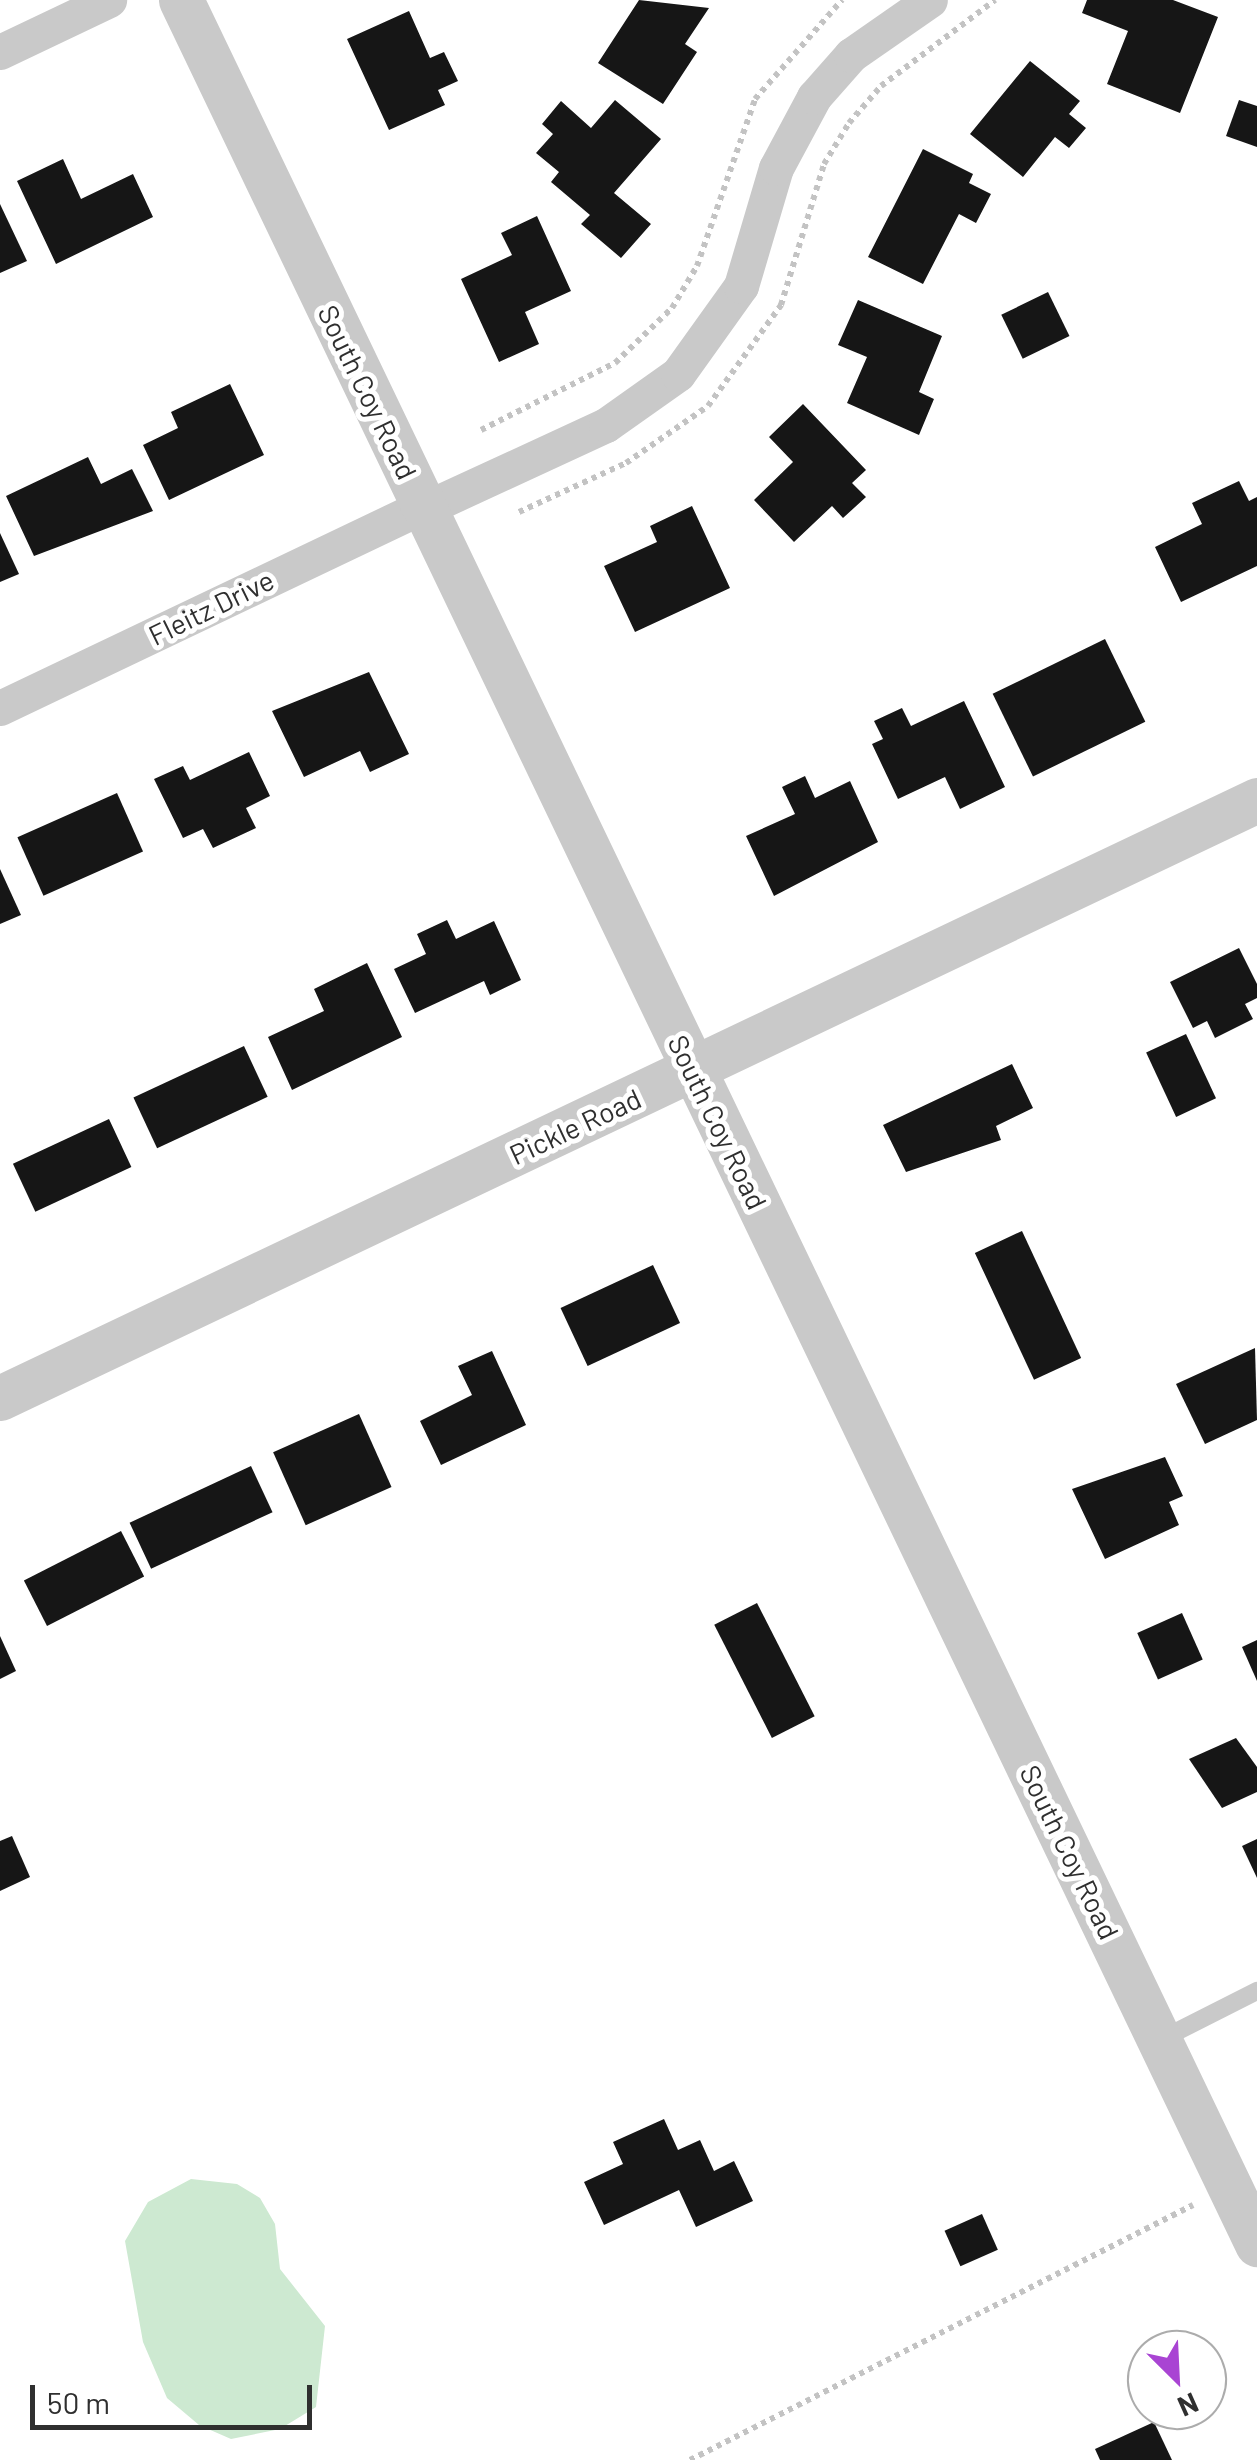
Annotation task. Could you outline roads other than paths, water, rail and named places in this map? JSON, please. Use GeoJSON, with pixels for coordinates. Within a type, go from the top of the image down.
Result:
{"type":"FeatureCollection","features":[{"type":"Feature","properties":{"kind":"street"},"geometry":{"type":"LineString","coordinates":[[0,52],[109,0]]}},
{"type":"Feature","properties":{"kind":"street","name":"South Coy Road"},"geometry":{"type":"LineString","coordinates":[[181,0],[1257,2244]]}},
{"type":"Feature","properties":{"kind":"street","name":"Fleitz Drive"},"geometry":{"type":"LineString","coordinates":[[0,708],[606,426],[678,374],[742,286],[776,168],[806,110],[851,55],[930,0]]}},
{"type":"Feature","properties":{"kind":"street","name":"Pickle Road"},"geometry":{"type":"LineString","coordinates":[[0,1398],[1257,800]]}},
{"type":"Feature","properties":{"kind":"lane"},"geometry":{"type":"LineString","coordinates":[[1160,2040],[1257,1991]]}}]}
